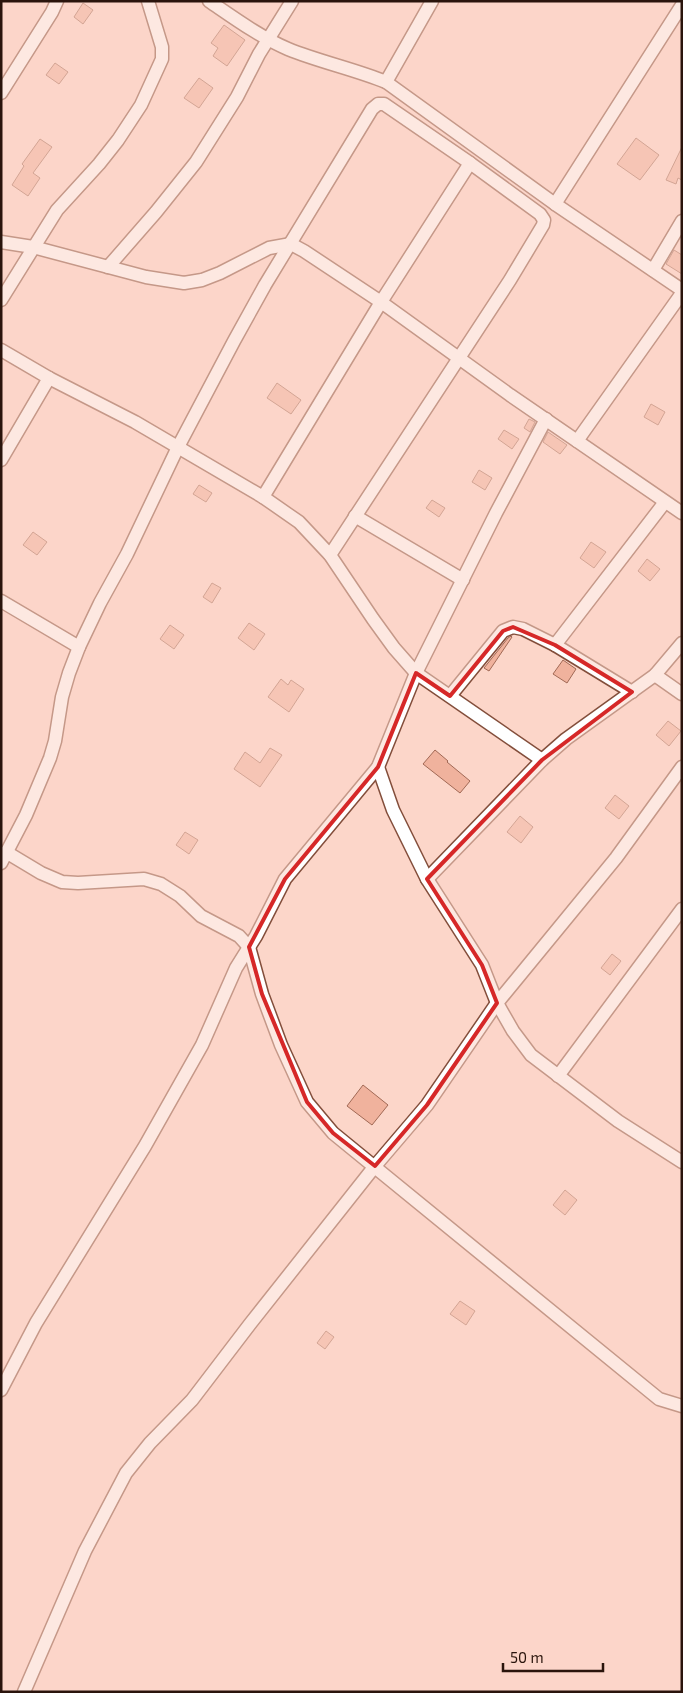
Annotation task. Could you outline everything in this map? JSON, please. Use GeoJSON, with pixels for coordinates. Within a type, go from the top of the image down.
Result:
{"type":"FeatureCollection","features":[{"type":"Feature","properties":{"kind":"street"},"geometry":{"type":"LineString","coordinates":[[1,93],[52,12],[56,1]]}},
{"type":"Feature","properties":{"kind":"street"},"geometry":{"type":"LineString","coordinates":[[1,300],[57,210],[118,140],[141,105],[154,79],[162,59],[162,47],[148,1]]}},
{"type":"Feature","properties":{"kind":"street"},"geometry":{"type":"LineString","coordinates":[[209,1],[268,39],[307,56],[362,72],[386,82],[555,204],[653,270],[682,292],[577,441]]}},
{"type":"Feature","properties":{"kind":"street"},"geometry":{"type":"LineString","coordinates":[[108,267],[196,162],[237,97],[268,39],[292,1]]}},
{"type":"Feature","properties":{"kind":"street"},"geometry":{"type":"LineString","coordinates":[[386,82],[432,1]]}},
{"type":"Feature","properties":{"kind":"street"},"geometry":{"type":"LineString","coordinates":[[555,204],[682,5]]}},
{"type":"Feature","properties":{"kind":"street"},"geometry":{"type":"LineString","coordinates":[[330,555],[510,280],[543,225],[544,220],[540,214],[470,163],[384,104],[378,104],[372,108],[234,341],[178,447],[127,554],[100,602],[79,647],[62,697],[55,741],[50,758],[26,815],[4,858],[62,882],[78,883],[144,879],[161,884],[180,896],[201,916],[239,936],[250,947],[271,1020],[307,1102],[333,1133],[659,1399],[682,1406]]}},
{"type":"Feature","properties":{"kind":"street"},"geometry":{"type":"LineString","coordinates":[[263,497],[381,302],[470,163]]}},
{"type":"Feature","properties":{"kind":"street"},"geometry":{"type":"LineString","coordinates":[[653,270],[682,221]]}},
{"type":"Feature","properties":{"kind":"street"},"geometry":{"type":"LineString","coordinates":[[1,242],[33,247],[146,277],[184,283],[202,280],[220,273],[269,248],[291,244],[381,302],[682,514]]}},
{"type":"Feature","properties":{"kind":"street"},"geometry":{"type":"LineString","coordinates":[[1,350],[49,378],[135,422],[263,497],[299,522],[330,555],[394,648],[416,673],[542,760]]}},
{"type":"Feature","properties":{"kind":"street"},"geometry":{"type":"LineString","coordinates":[[1,460],[49,378]]}},
{"type":"Feature","properties":{"kind":"street"},"geometry":{"type":"LineString","coordinates":[[1,1390],[36,1323],[154,1129],[202,1045],[236,968],[250,947],[286,879],[378,767],[416,673],[546,419]]}},
{"type":"Feature","properties":{"kind":"street"},"geometry":{"type":"LineString","coordinates":[[555,645],[665,502]]}},
{"type":"Feature","properties":{"kind":"street"},"geometry":{"type":"LineString","coordinates":[[355,516],[463,580]]}},
{"type":"Feature","properties":{"kind":"street"},"geometry":{"type":"LineString","coordinates":[[1,601],[79,647]]}},
{"type":"Feature","properties":{"kind":"street"},"geometry":{"type":"LineString","coordinates":[[450,696],[503,631],[513,627],[523,629],[555,645],[632,692]]}},
{"type":"Feature","properties":{"kind":"street"},"geometry":{"type":"LineString","coordinates":[[427,879],[542,760],[566,740],[655,676],[682,643]]}},
{"type":"Feature","properties":{"kind":"street"},"geometry":{"type":"LineString","coordinates":[[655,676],[682,694]]}},
{"type":"Feature","properties":{"kind":"street"},"geometry":{"type":"LineString","coordinates":[[378,767],[393,810],[427,879],[482,965],[497,1003],[512,1031],[531,1055],[558,1076],[618,1121],[682,1162]]}},
{"type":"Feature","properties":{"kind":"street"},"geometry":{"type":"LineString","coordinates":[[24,1692],[85,1551],[126,1473],[150,1443],[192,1400],[375,1166],[427,1104],[497,1003],[616,858],[682,767]]}},
{"type":"Feature","properties":{"kind":"street"},"geometry":{"type":"LineString","coordinates":[[558,1076],[682,909]]}},
{"type":"Feature","properties":{"kind":"highlighted area"},"geometry":{"type":"Polygon","coordinates":[[[513,627],[555,645],[632,692],[542,760],[427,879],[482,965],[497,1003],[427,1105],[375,1166],[333,1133],[307,1102],[262,994],[249,947],[285,879],[378,767],[416,673],[450,696],[503,631],[513,627]]]}},
{"type":"Feature","properties":{"kind":"building"},"geometry":{"type":"Polygon","coordinates":[[[83,3],[93,10],[83,24],[74,17],[83,3]]]}},
{"type":"Feature","properties":{"kind":"building"},"geometry":{"type":"Polygon","coordinates":[[[224,25],[245,40],[227,66],[213,56],[218,48],[211,43],[224,25]]]}},
{"type":"Feature","properties":{"kind":"building"},"geometry":{"type":"Polygon","coordinates":[[[55,63],[68,72],[59,84],[46,75],[55,63]]]}},
{"type":"Feature","properties":{"kind":"building"},"geometry":{"type":"Polygon","coordinates":[[[199,78],[213,88],[199,108],[184,98],[199,78]]]}},
{"type":"Feature","properties":{"kind":"building"},"geometry":{"type":"Polygon","coordinates":[[[636,138],[659,155],[640,180],[617,164],[636,138]]]}},
{"type":"Feature","properties":{"kind":"building"},"geometry":{"type":"Polygon","coordinates":[[[40,139],[52,147],[33,173],[40,178],[28,196],[12,185],[24,166],[22,164],[40,139]]]}},
{"type":"Feature","properties":{"kind":"building"},"geometry":{"type":"Polygon","coordinates":[[[682,147],[682,180],[678,178],[676,184],[666,180],[682,147]]]}},
{"type":"Feature","properties":{"kind":"building"},"geometry":{"type":"Polygon","coordinates":[[[674,250],[682,255],[682,274],[666,264],[674,250]]]}},
{"type":"Feature","properties":{"kind":"building"},"geometry":{"type":"Polygon","coordinates":[[[277,383],[301,400],[291,414],[267,398],[277,383]]]}},
{"type":"Feature","properties":{"kind":"building"},"geometry":{"type":"Polygon","coordinates":[[[651,404],[665,412],[658,425],[644,417],[651,404]]]}},
{"type":"Feature","properties":{"kind":"building"},"geometry":{"type":"Polygon","coordinates":[[[529,419],[535,422],[530,432],[524,428],[529,419]]]}},
{"type":"Feature","properties":{"kind":"building"},"geometry":{"type":"Polygon","coordinates":[[[504,430],[519,439],[512,449],[498,439],[504,430]]]}},
{"type":"Feature","properties":{"kind":"building"},"geometry":{"type":"Polygon","coordinates":[[[548,432],[567,445],[560,454],[543,442],[548,432]]]}},
{"type":"Feature","properties":{"kind":"building"},"geometry":{"type":"Polygon","coordinates":[[[479,470],[492,478],[485,490],[472,482],[479,470]]]}},
{"type":"Feature","properties":{"kind":"building"},"geometry":{"type":"Polygon","coordinates":[[[199,485],[212,493],[206,502],[193,494],[199,485]]]}},
{"type":"Feature","properties":{"kind":"building"},"geometry":{"type":"Polygon","coordinates":[[[432,500],[445,508],[439,517],[426,508],[432,500]]]}},
{"type":"Feature","properties":{"kind":"building"},"geometry":{"type":"Polygon","coordinates":[[[33,532],[47,542],[37,555],[23,545],[33,532]]]}},
{"type":"Feature","properties":{"kind":"building"},"geometry":{"type":"Polygon","coordinates":[[[591,542],[606,552],[594,568],[580,558],[591,542]]]}},
{"type":"Feature","properties":{"kind":"building"},"geometry":{"type":"Polygon","coordinates":[[[647,559],[660,569],[650,581],[638,571],[647,559]]]}},
{"type":"Feature","properties":{"kind":"building"},"geometry":{"type":"Polygon","coordinates":[[[212,583],[221,588],[212,603],[203,597],[212,583]]]}},
{"type":"Feature","properties":{"kind":"building"},"geometry":{"type":"Polygon","coordinates":[[[249,623],[265,634],[254,650],[238,638],[249,623]]]}},
{"type":"Feature","properties":{"kind":"building"},"geometry":{"type":"Polygon","coordinates":[[[170,625],[184,635],[174,649],[160,639],[170,625]]]}},
{"type":"Feature","properties":{"kind":"building"},"geometry":{"type":"Polygon","coordinates":[[[511,636],[489,671],[484,668],[508,638],[511,636]]]}},
{"type":"Feature","properties":{"kind":"building"},"geometry":{"type":"Polygon","coordinates":[[[563,660],[576,669],[567,683],[553,674],[563,660]]]}},
{"type":"Feature","properties":{"kind":"building"},"geometry":{"type":"Polygon","coordinates":[[[281,679],[288,685],[291,680],[304,689],[289,712],[268,697],[281,679]]]}},
{"type":"Feature","properties":{"kind":"building"},"geometry":{"type":"Polygon","coordinates":[[[668,721],[681,731],[669,746],[656,735],[668,721]]]}},
{"type":"Feature","properties":{"kind":"building"},"geometry":{"type":"Polygon","coordinates":[[[270,748],[282,755],[260,787],[234,769],[245,752],[260,763],[270,748]]]}},
{"type":"Feature","properties":{"kind":"building"},"geometry":{"type":"Polygon","coordinates":[[[435,750],[470,781],[460,793],[423,764],[435,750]]]}},
{"type":"Feature","properties":{"kind":"building"},"geometry":{"type":"Polygon","coordinates":[[[615,795],[629,806],[619,819],[605,808],[615,795]]]}},
{"type":"Feature","properties":{"kind":"building"},"geometry":{"type":"Polygon","coordinates":[[[520,816],[533,827],[521,843],[507,832],[520,816]]]}},
{"type":"Feature","properties":{"kind":"building"},"geometry":{"type":"Polygon","coordinates":[[[185,832],[198,840],[189,854],[176,845],[185,832]]]}},
{"type":"Feature","properties":{"kind":"building"},"geometry":{"type":"Polygon","coordinates":[[[612,954],[621,961],[610,975],[601,968],[612,954]]]}},
{"type":"Feature","properties":{"kind":"building"},"geometry":{"type":"Polygon","coordinates":[[[363,1085],[388,1105],[372,1125],[347,1106],[363,1085]]]}},
{"type":"Feature","properties":{"kind":"building"},"geometry":{"type":"Polygon","coordinates":[[[565,1190],[577,1200],[565,1215],[553,1205],[565,1190]]]}},
{"type":"Feature","properties":{"kind":"building"},"geometry":{"type":"Polygon","coordinates":[[[460,1301],[475,1311],[466,1325],[450,1314],[460,1301]]]}},
{"type":"Feature","properties":{"kind":"building"},"geometry":{"type":"Polygon","coordinates":[[[326,1331],[334,1337],[325,1349],[317,1343],[326,1331]]]}}]}
